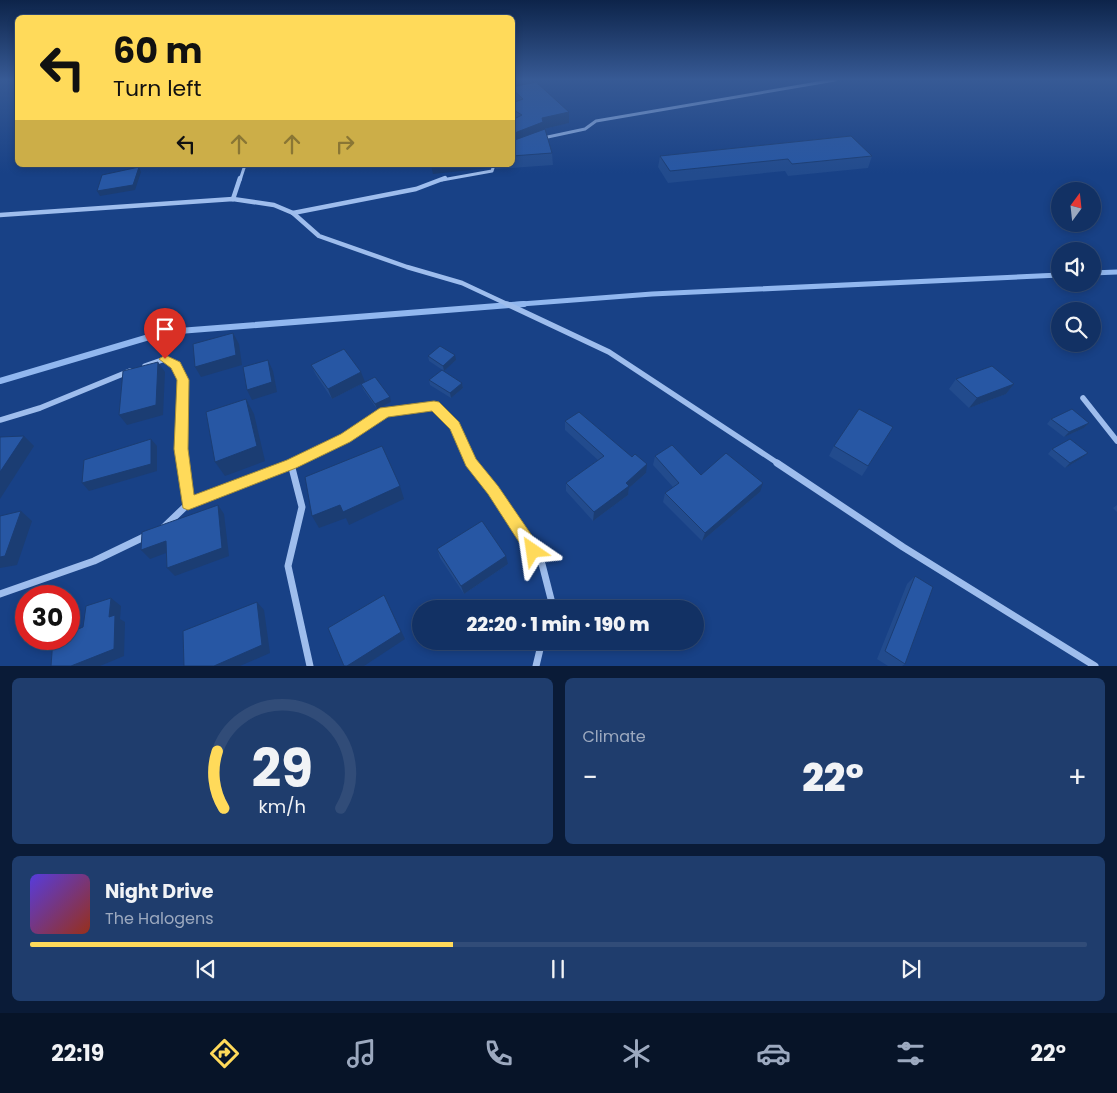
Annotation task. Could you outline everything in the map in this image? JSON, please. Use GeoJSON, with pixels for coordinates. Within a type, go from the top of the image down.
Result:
{"type":"FeatureCollection","features":[{"type":"Feature","properties":{"kind":"street"},"geometry":{"type":"LineString","coordinates":[[534,139],[585,129],[596,121],[654,111]]}},
{"type":"Feature","properties":{"kind":"street"},"geometry":{"type":"LineString","coordinates":[[233,199],[244,167]]}},
{"type":"Feature","properties":{"kind":"street"},"geometry":{"type":"LineString","coordinates":[[293,213],[416,189],[449,177],[492,171],[493,167]]}},
{"type":"Feature","properties":{"kind":"street"},"geometry":{"type":"LineString","coordinates":[[0,215],[233,199],[274,205],[293,213],[319,236],[407,267],[462,283],[609,352],[903,547],[1095,666]]}},
{"type":"Feature","properties":{"kind":"street"},"geometry":{"type":"LineString","coordinates":[[0,420],[40,408],[101,382],[165,359],[176,365],[183,380],[181,449],[188,504]]}},
{"type":"Feature","properties":{"kind":"street"},"geometry":{"type":"LineString","coordinates":[[1083,398],[1117,441]]}},
{"type":"Feature","properties":{"kind":"street"},"geometry":{"type":"LineString","coordinates":[[0,594],[74,570],[120,550],[167,525],[188,504],[291,464],[346,438],[385,412],[434,406],[455,426],[471,462],[498,497],[542,564],[551,600]]}},
{"type":"Feature","properties":{"kind":"street"},"geometry":{"type":"LineString","coordinates":[[291,464],[302,507],[288,566],[310,666]]}},
{"type":"Feature","properties":{"kind":"street"},"geometry":{"type":"LineString","coordinates":[[536,666],[540,650]]}},
{"type":"Feature","properties":{"kind":"building"},"geometry":{"type":"Polygon","coordinates":[[[515,111],[569,112],[542,118],[543,122],[515,133],[515,118],[522,115],[515,111]]]}},
{"type":"Feature","properties":{"kind":"building"},"geometry":{"type":"Polygon","coordinates":[[[545,129],[552,153],[515,156],[515,140],[545,129]]]}},
{"type":"Feature","properties":{"kind":"building"},"geometry":{"type":"Polygon","coordinates":[[[851,136],[872,156],[792,164],[788,159],[670,171],[660,156],[851,136]]]}},
{"type":"Feature","properties":{"kind":"building"},"geometry":{"type":"Polygon","coordinates":[[[139,167],[133,185],[97,191],[102,175],[139,167]]]}},
{"type":"Feature","properties":{"kind":"building"},"geometry":{"type":"Polygon","coordinates":[[[233,333],[236,355],[195,367],[193,344],[233,333]]]}},
{"type":"Feature","properties":{"kind":"building"},"geometry":{"type":"Polygon","coordinates":[[[440,346],[455,355],[443,366],[428,356],[440,346]]]}},
{"type":"Feature","properties":{"kind":"building"},"geometry":{"type":"Polygon","coordinates":[[[344,349],[361,372],[328,389],[311,365],[344,349]]]}},
{"type":"Feature","properties":{"kind":"building"},"geometry":{"type":"Polygon","coordinates":[[[268,360],[272,382],[247,390],[243,367],[268,360]]]}},
{"type":"Feature","properties":{"kind":"building"},"geometry":{"type":"Polygon","coordinates":[[[158,362],[156,405],[119,415],[123,371],[158,362]]]}},
{"type":"Feature","properties":{"kind":"building"},"geometry":{"type":"Polygon","coordinates":[[[992,366],[1014,384],[977,398],[956,379],[992,366]]]}},
{"type":"Feature","properties":{"kind":"building"},"geometry":{"type":"Polygon","coordinates":[[[442,370],[462,383],[450,393],[429,380],[442,370]]]}},
{"type":"Feature","properties":{"kind":"building"},"geometry":{"type":"Polygon","coordinates":[[[375,377],[390,397],[375,404],[361,384],[375,377]]]}},
{"type":"Feature","properties":{"kind":"building"},"geometry":{"type":"Polygon","coordinates":[[[246,399],[257,446],[215,462],[206,412],[246,399]]]}},
{"type":"Feature","properties":{"kind":"building"},"geometry":{"type":"Polygon","coordinates":[[[859,409],[893,427],[868,466],[834,446],[859,409]]]}},
{"type":"Feature","properties":{"kind":"building"},"geometry":{"type":"Polygon","coordinates":[[[1072,409],[1089,423],[1069,432],[1051,419],[1072,409]]]}},
{"type":"Feature","properties":{"kind":"building"},"geometry":{"type":"Polygon","coordinates":[[[579,412],[632,457],[635,454],[647,464],[626,483],[629,486],[594,512],[566,483],[604,456],[565,421],[579,412]]]}},
{"type":"Feature","properties":{"kind":"building"},"geometry":{"type":"Polygon","coordinates":[[[24,436],[0,472],[0,437],[24,436]]]}},
{"type":"Feature","properties":{"kind":"building"},"geometry":{"type":"Polygon","coordinates":[[[151,439],[151,464],[82,483],[84,460],[151,439]]]}},
{"type":"Feature","properties":{"kind":"building"},"geometry":{"type":"Polygon","coordinates":[[[1070,439],[1088,453],[1070,463],[1052,449],[1070,439]]]}},
{"type":"Feature","properties":{"kind":"building"},"geometry":{"type":"Polygon","coordinates":[[[672,445],[701,475],[726,453],[763,483],[705,533],[665,493],[679,483],[655,456],[672,445]]]}},
{"type":"Feature","properties":{"kind":"building"},"geometry":{"type":"Polygon","coordinates":[[[382,446],[400,486],[343,512],[340,505],[312,516],[305,477],[382,446]]]}},
{"type":"Feature","properties":{"kind":"building"},"geometry":{"type":"Polygon","coordinates":[[[218,505],[222,548],[167,568],[166,541],[141,550],[142,532],[218,505]]]}},
{"type":"Feature","properties":{"kind":"building"},"geometry":{"type":"Polygon","coordinates":[[[21,511],[5,556],[0,557],[0,516],[21,511]]]}},
{"type":"Feature","properties":{"kind":"building"},"geometry":{"type":"Polygon","coordinates":[[[482,521],[506,556],[461,586],[437,549],[482,521]]]}},
{"type":"Feature","properties":{"kind":"building"},"geometry":{"type":"Polygon","coordinates":[[[915,576],[933,587],[905,664],[885,651],[915,576]]]}},
{"type":"Feature","properties":{"kind":"building"},"geometry":{"type":"Polygon","coordinates":[[[384,595],[401,632],[347,666],[344,666],[328,628],[384,595]]]}},
{"type":"Feature","properties":{"kind":"building"},"geometry":{"type":"Polygon","coordinates":[[[111,598],[109,617],[115,615],[114,649],[71,666],[51,666],[52,650],[80,650],[80,628],[83,627],[86,606],[111,598]]]}},
{"type":"Feature","properties":{"kind":"building"},"geometry":{"type":"Polygon","coordinates":[[[257,602],[262,645],[214,666],[184,666],[183,631],[257,602]]]}},
{"type":"Feature","properties":{"kind":"waterway"},"geometry":{"type":"LineString","coordinates":[[1101,273],[1117,272]]}},
{"type":"Feature","properties":{"kind":"waterway"},"geometry":{"type":"LineString","coordinates":[[508,305],[652,294],[1051,275]]}},
{"type":"Feature","properties":{"kind":"waterway"},"geometry":{"type":"LineString","coordinates":[[0,381],[166,332],[524,304]]}},
{"type":"Feature","properties":{"kind":"route"},"geometry":{"type":"LineString","coordinates":[[165,359],[176,365],[183,380],[184,406],[181,449],[188,504],[291,464],[346,438],[385,412],[434,406],[455,426],[471,462],[516,523],[533,551]]}}]}
